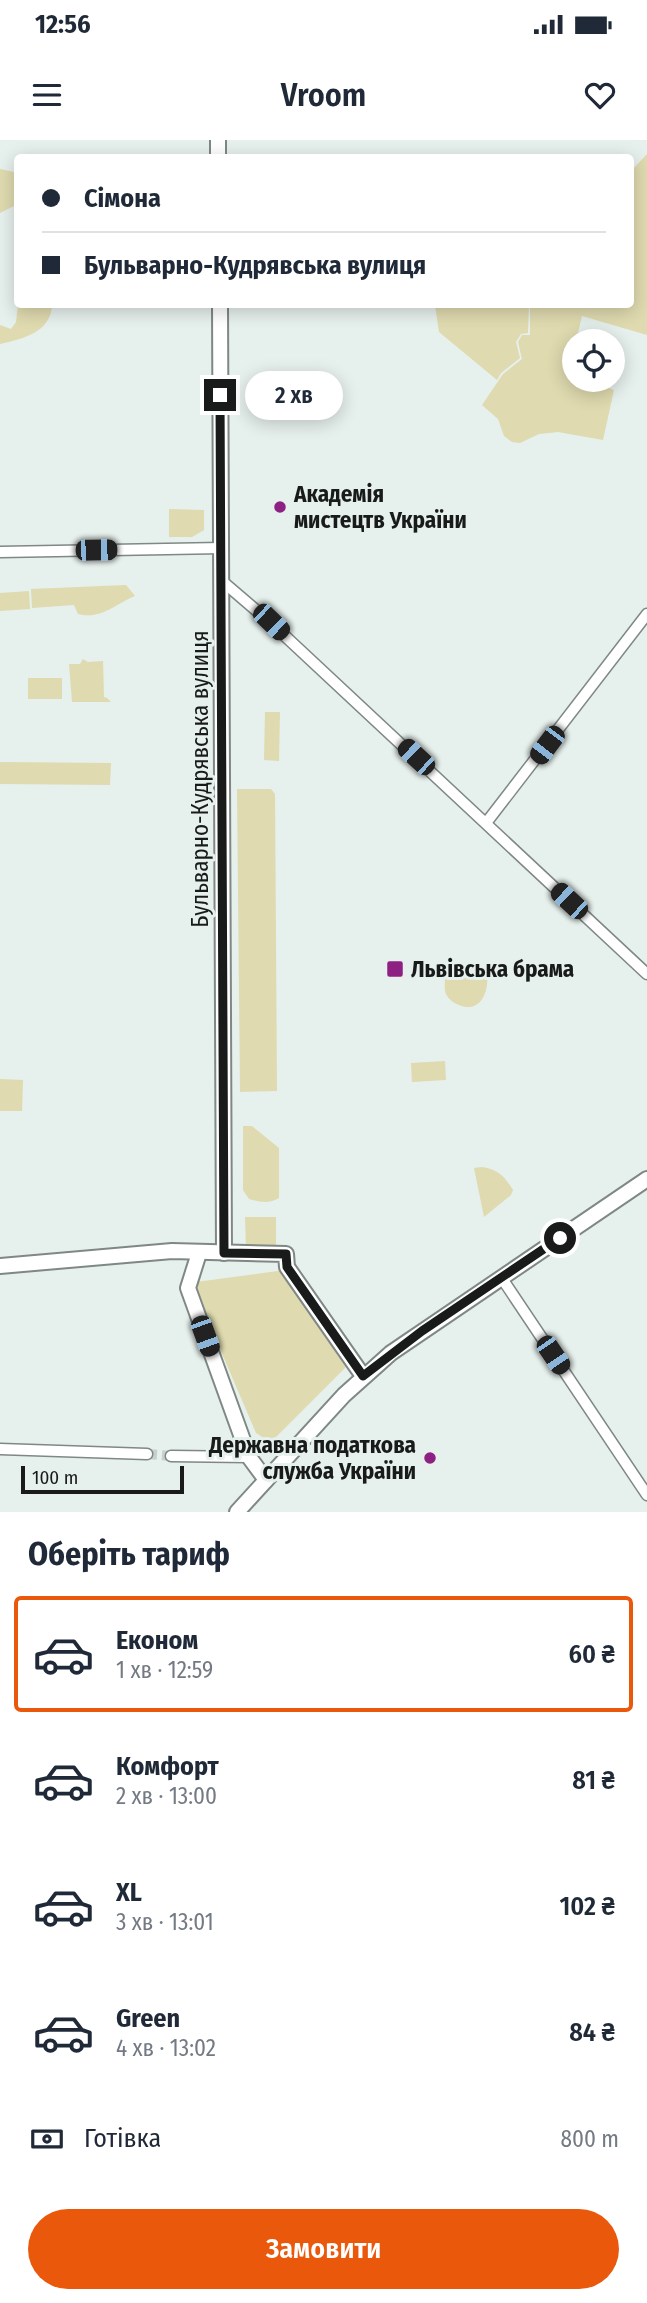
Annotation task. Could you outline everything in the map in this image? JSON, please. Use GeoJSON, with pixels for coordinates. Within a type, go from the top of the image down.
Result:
{"type":"FeatureCollection","features":[{"type":"Feature","properties":{"kind":"main road","name":"Бульварно-Кудрявська вулиця"},"geometry":{"type":"LineString","coordinates":[[220,308],[224,1253]]}},
{"type":"Feature","properties":{"kind":"main road"},"geometry":{"type":"LineString","coordinates":[[237,1512],[363,1376],[391,1353],[647,1179]]}},
{"type":"Feature","properties":{"kind":"main road"},"geometry":{"type":"LineString","coordinates":[[0,1266],[149,1253],[286,1254],[287,1267],[363,1376]]}},
{"type":"Feature","properties":{"kind":"main road"},"geometry":{"type":"LineString","coordinates":[[199,1253],[188,1288],[249,1457],[266,1480]]}},
{"type":"Feature","properties":{"kind":"street"},"geometry":{"type":"LineString","coordinates":[[0,552],[222,548]]}},
{"type":"Feature","properties":{"kind":"street"},"geometry":{"type":"LineString","coordinates":[[222,581],[271,622],[647,974]]}},
{"type":"Feature","properties":{"kind":"street"},"geometry":{"type":"LineString","coordinates":[[486,823],[647,614]]}},
{"type":"Feature","properties":{"kind":"street"},"geometry":{"type":"LineString","coordinates":[[501,1277],[647,1495]]}},
{"type":"Feature","properties":{"kind":"street"},"geometry":{"type":"LineString","coordinates":[[0,1449],[147,1454]]}},
{"type":"Feature","properties":{"kind":"street"},"geometry":{"type":"LineString","coordinates":[[171,1456],[249,1457]]}},
{"type":"Feature","properties":{"kind":"shaded area"},"geometry":{"type":"Polygon","coordinates":[[[647,154],[647,335],[582,316],[579,329],[562,329],[562,392],[614,392],[603,440],[558,432],[539,434],[520,443],[512,442],[504,436],[498,419],[482,405],[503,374],[522,359],[518,342],[522,335],[530,335],[530,308],[634,308],[634,168],[647,154]]]}},
{"type":"Feature","properties":{"kind":"shaded area"},"geometry":{"type":"Polygon","coordinates":[[[0,169],[14,172],[14,206],[0,213],[0,169]]]}},
{"type":"Feature","properties":{"kind":"shaded area"},"geometry":{"type":"Polygon","coordinates":[[[18,308],[51,308],[47,322],[34,333],[0,344],[0,325],[11,329],[16,322],[18,308]]]}},
{"type":"Feature","properties":{"kind":"shaded area"},"geometry":{"type":"Polygon","coordinates":[[[435,308],[529,308],[528,333],[521,334],[516,342],[520,358],[501,373],[497,380],[439,332],[435,308]]]}},
{"type":"Feature","properties":{"kind":"shaded area"},"geometry":{"type":"Polygon","coordinates":[[[169,509],[204,510],[204,530],[192,537],[169,537],[169,509]]]}},
{"type":"Feature","properties":{"kind":"shaded area"},"geometry":{"type":"Polygon","coordinates":[[[126,585],[135,596],[94,615],[78,614],[74,605],[32,608],[31,589],[126,585]]]}},
{"type":"Feature","properties":{"kind":"shaded area"},"geometry":{"type":"Polygon","coordinates":[[[29,591],[30,609],[0,611],[0,593],[29,591]]]}},
{"type":"Feature","properties":{"kind":"shaded area"},"geometry":{"type":"Polygon","coordinates":[[[83,659],[88,662],[103,661],[104,697],[111,702],[72,702],[69,664],[80,664],[83,659]]]}},
{"type":"Feature","properties":{"kind":"shaded area"},"geometry":{"type":"Polygon","coordinates":[[[28,678],[62,678],[62,699],[28,699],[28,678]]]}},
{"type":"Feature","properties":{"kind":"shaded area"},"geometry":{"type":"Polygon","coordinates":[[[265,712],[280,712],[279,761],[264,760],[265,712]]]}},
{"type":"Feature","properties":{"kind":"shaded area"},"geometry":{"type":"Polygon","coordinates":[[[0,762],[111,763],[110,785],[0,784],[0,762]]]}},
{"type":"Feature","properties":{"kind":"shaded area"},"geometry":{"type":"Polygon","coordinates":[[[237,789],[271,789],[275,794],[277,1091],[240,1092],[237,789]]]}},
{"type":"Feature","properties":{"kind":"shaded area"},"geometry":{"type":"Polygon","coordinates":[[[487,975],[485,994],[478,1004],[466,1007],[450,1000],[446,994],[445,977],[487,975]]]}},
{"type":"Feature","properties":{"kind":"shaded area"},"geometry":{"type":"Polygon","coordinates":[[[445,1061],[446,1080],[412,1082],[411,1063],[445,1061]]]}},
{"type":"Feature","properties":{"kind":"shaded area"},"geometry":{"type":"Polygon","coordinates":[[[0,1079],[23,1080],[22,1111],[0,1111],[0,1079]]]}},
{"type":"Feature","properties":{"kind":"shaded area"},"geometry":{"type":"Polygon","coordinates":[[[243,1126],[252,1126],[279,1148],[279,1198],[275,1200],[264,1202],[249,1199],[243,1190],[243,1126]]]}},
{"type":"Feature","properties":{"kind":"shaded area"},"geometry":{"type":"Polygon","coordinates":[[[482,1167],[501,1174],[513,1190],[511,1195],[484,1217],[474,1168],[482,1167]]]}},
{"type":"Feature","properties":{"kind":"shaded area"},"geometry":{"type":"Polygon","coordinates":[[[245,1217],[276,1217],[276,1249],[246,1249],[245,1217]]]}},
{"type":"Feature","properties":{"kind":"shaded area"},"geometry":{"type":"Polygon","coordinates":[[[285,1270],[305,1308],[346,1367],[274,1439],[264,1438],[256,1433],[194,1288],[196,1282],[285,1270]]]}},
{"type":"Feature","properties":{"kind":"tunnel"},"geometry":{"type":"LineString","coordinates":[[147,1454],[171,1456]]}},
{"type":"Feature","properties":{"kind":"place","name":"Академія мистецтв України"},"geometry":{"type":"Point","coordinates":[280,507]}},
{"type":"Feature","properties":{"kind":"place","name":"Львівська брама"},"geometry":{"type":"Point","coordinates":[395,969]}},
{"type":"Feature","properties":{"kind":"place","name":"Державна податкова служба України"},"geometry":{"type":"Point","coordinates":[430,1458]}},
{"type":"Feature","properties":{"kind":"route"},"geometry":{"type":"LineString","coordinates":[[220,395],[224,1253],[286,1254],[287,1267],[363,1376],[422,1331],[560,1238]]}}]}
